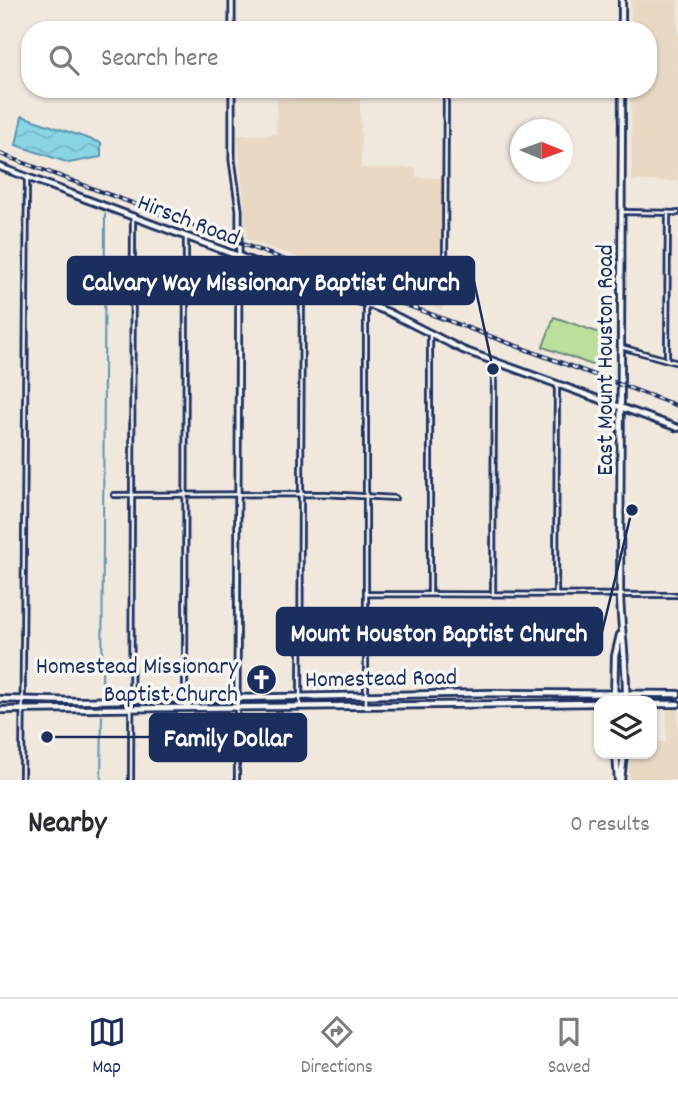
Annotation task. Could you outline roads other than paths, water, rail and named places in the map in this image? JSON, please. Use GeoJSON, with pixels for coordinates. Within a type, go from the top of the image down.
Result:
{"type":"FeatureCollection","features":[{"type":"Feature","properties":{"kind":"main road"},"geometry":{"type":"LineString","coordinates":[[622,0],[622,21]]}},
{"type":"Feature","properties":{"kind":"main road","name":"East Mount Houston Road"},"geometry":{"type":"LineString","coordinates":[[622,98],[620,595],[621,631],[627,657],[626,693]]}},
{"type":"Feature","properties":{"kind":"main road","name":"Hirsch Road"},"geometry":{"type":"LineString","coordinates":[[0,167],[302,279],[407,320],[429,333],[494,361],[678,428]]}},
{"type":"Feature","properties":{"kind":"main road","name":"East Mount Houston Road"},"geometry":{"type":"LineString","coordinates":[[615,696],[615,656],[621,631]]}},
{"type":"Feature","properties":{"kind":"main road"},"geometry":{"type":"LineString","coordinates":[[491,692],[491,704]]}},
{"type":"Feature","properties":{"kind":"main road","name":"Homestead Road"},"geometry":{"type":"LineString","coordinates":[[0,699],[79,701],[491,692],[678,694]]}},
{"type":"Feature","properties":{"kind":"main road"},"geometry":{"type":"LineString","coordinates":[[548,693],[548,704]]}},
{"type":"Feature","properties":{"kind":"main road"},"geometry":{"type":"LineString","coordinates":[[424,694],[425,704]]}},
{"type":"Feature","properties":{"kind":"main road"},"geometry":{"type":"LineString","coordinates":[[79,701],[79,712]]}},
{"type":"Feature","properties":{"kind":"main road","name":"Homestead Road"},"geometry":{"type":"LineString","coordinates":[[0,710],[79,712],[185,707],[594,704]]}},
{"type":"Feature","properties":{"kind":"main road"},"geometry":{"type":"LineString","coordinates":[[657,704],[678,704]]}},
{"type":"Feature","properties":{"kind":"main road"},"geometry":{"type":"LineString","coordinates":[[617,759],[620,780]]}},
{"type":"Feature","properties":{"kind":"main road"},"geometry":{"type":"LineString","coordinates":[[620,780],[623,759]]}},
{"type":"Feature","properties":{"kind":"street"},"geometry":{"type":"LineString","coordinates":[[232,0],[232,21]]}},
{"type":"Feature","properties":{"kind":"street"},"geometry":{"type":"LineString","coordinates":[[232,98],[232,160],[239,210],[237,780]]}},
{"type":"Feature","properties":{"kind":"street"},"geometry":{"type":"LineString","coordinates":[[445,260],[446,98]]}},
{"type":"Feature","properties":{"kind":"street"},"geometry":{"type":"LineString","coordinates":[[22,780],[27,177]]}},
{"type":"Feature","properties":{"kind":"street"},"geometry":{"type":"LineString","coordinates":[[622,212],[678,213]]}},
{"type":"Feature","properties":{"kind":"street"},"geometry":{"type":"LineString","coordinates":[[667,359],[668,213]]}},
{"type":"Feature","properties":{"kind":"street"},"geometry":{"type":"LineString","coordinates":[[131,780],[133,216]]}},
{"type":"Feature","properties":{"kind":"street"},"geometry":{"type":"LineString","coordinates":[[185,707],[186,237]]}},
{"type":"Feature","properties":{"kind":"street"},"geometry":{"type":"LineString","coordinates":[[300,707],[302,279]]}},
{"type":"Feature","properties":{"kind":"street"},"geometry":{"type":"LineString","coordinates":[[366,304],[366,705]]}},
{"type":"Feature","properties":{"kind":"street"},"geometry":{"type":"LineString","coordinates":[[429,333],[430,594]]}},
{"type":"Feature","properties":{"kind":"street"},"geometry":{"type":"LineString","coordinates":[[621,346],[678,363]]}},
{"type":"Feature","properties":{"kind":"street"},"geometry":{"type":"LineString","coordinates":[[493,594],[494,361]]}},
{"type":"Feature","properties":{"kind":"street"},"geometry":{"type":"LineString","coordinates":[[556,594],[557,384]]}},
{"type":"Feature","properties":{"kind":"street"},"geometry":{"type":"LineString","coordinates":[[114,495],[302,494],[395,498]]}},
{"type":"Feature","properties":{"kind":"street"},"geometry":{"type":"LineString","coordinates":[[366,594],[678,595]]}},
{"type":"Feature","properties":{"kind":"water"},"geometry":{"type":"Polygon","coordinates":[[[22,116],[101,143],[101,157],[69,163],[16,145],[22,116]]]}},
{"type":"Feature","properties":{"kind":"waterway"},"geometry":{"type":"LineString","coordinates":[[102,697],[105,214]]}},
{"type":"Feature","properties":{"kind":"waterway"},"geometry":{"type":"LineString","coordinates":[[101,780],[102,716]]}},
{"type":"Feature","properties":{"kind":"railway"},"geometry":{"type":"LineString","coordinates":[[0,154],[678,406]]}},
{"type":"Feature","properties":{"kind":"place","name":"Calvary Way Missionary Baptist Church"},"geometry":{"type":"Point","coordinates":[493,369]}},
{"type":"Feature","properties":{"kind":"place","name":"Mount Houston Baptist Church"},"geometry":{"type":"Point","coordinates":[632,510]}},
{"type":"Feature","properties":{"kind":"place","name":"Homestead Missionary Baptist Church"},"geometry":{"type":"Point","coordinates":[261,679]}},
{"type":"Feature","properties":{"kind":"place","name":"Family Dollar"},"geometry":{"type":"Point","coordinates":[47,737]}}]}
